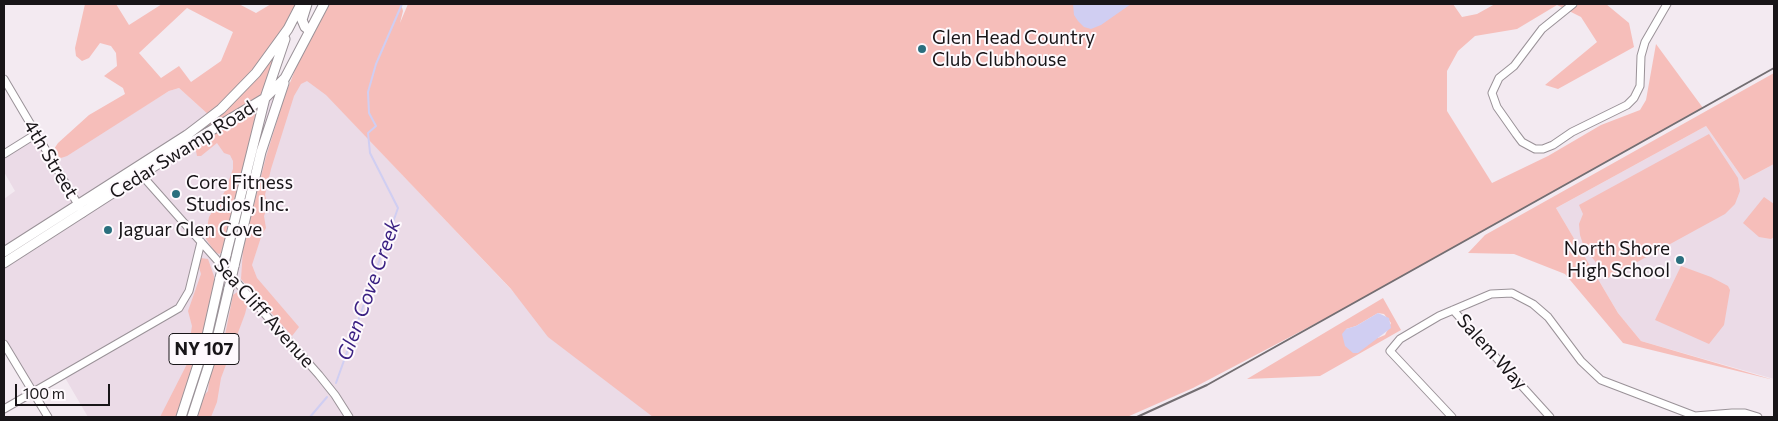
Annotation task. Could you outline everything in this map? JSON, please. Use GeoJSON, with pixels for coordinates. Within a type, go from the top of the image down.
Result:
{"type":"FeatureCollection","features":[{"type":"Feature","properties":{"kind":"main road","name":"Cedar Swamp Road"},"geometry":{"type":"LineString","coordinates":[[4,263],[83,212],[141,171],[176,141],[203,123],[236,96],[256,73],[288,29],[301,4]]}},
{"type":"Feature","properties":{"kind":"main road"},"geometry":{"type":"LineString","coordinates":[[307,4],[302,20],[305,27],[309,30]]}},
{"type":"Feature","properties":{"kind":"main road","name":"Cedar Swamp Road"},"geometry":{"type":"LineString","coordinates":[[4,252],[78,204],[141,171],[265,98],[285,78],[324,4]]}},
{"type":"Feature","properties":{"kind":"main road","name":"NY 107"},"geometry":{"type":"LineString","coordinates":[[181,417],[206,340],[265,98],[288,29]]}},
{"type":"Feature","properties":{"kind":"main road","name":"NY 107"},"geometry":{"type":"LineString","coordinates":[[192,417],[216,343],[262,152],[285,78]]}},
{"type":"Feature","properties":{"kind":"street"},"geometry":{"type":"LineString","coordinates":[[1573,4],[1542,29],[1514,66],[1494,86],[1492,93],[1497,107],[1516,134],[1534,149],[1543,149],[1572,132],[1627,105],[1634,98],[1640,86],[1642,49],[1667,4]]}},
{"type":"Feature","properties":{"kind":"street","name":"4th Street"},"geometry":{"type":"LineString","coordinates":[[4,80],[83,212]]}},
{"type":"Feature","properties":{"kind":"street"},"geometry":{"type":"LineString","coordinates":[[4,154],[36,134]]}},
{"type":"Feature","properties":{"kind":"street","name":"Sea Cliff Avenue"},"geometry":{"type":"LineString","coordinates":[[141,171],[319,375],[349,417]]}},
{"type":"Feature","properties":{"kind":"street"},"geometry":{"type":"LineString","coordinates":[[4,409],[179,308],[189,291],[201,242]]}},
{"type":"Feature","properties":{"kind":"street"},"geometry":{"type":"LineString","coordinates":[[1452,417],[1390,351],[1400,339],[1453,310],[1491,294],[1518,295],[1548,317],[1580,361],[1601,380],[1694,417],[1732,413],[1758,417]]}},
{"type":"Feature","properties":{"kind":"street","name":"Salem Way"},"geometry":{"type":"LineString","coordinates":[[1453,310],[1550,417]]}},
{"type":"Feature","properties":{"kind":"street"},"geometry":{"type":"LineString","coordinates":[[4,344],[48,417]]}},
{"type":"Feature","properties":{"kind":"shaded area"},"geometry":{"type":"Polygon","coordinates":[[[85,4],[116,4],[129,25],[162,4],[239,4],[256,13],[271,4],[300,4],[288,28],[223,252],[219,254],[215,252],[206,239],[206,233],[209,217],[225,191],[233,169],[233,161],[230,155],[224,153],[217,143],[201,156],[197,156],[195,146],[202,140],[184,141],[211,117],[179,88],[169,91],[67,156],[61,158],[55,154],[54,149],[58,143],[89,115],[125,94],[123,88],[104,76],[117,66],[116,53],[111,46],[100,43],[89,58],[82,61],[76,56],[75,48],[85,4]],[[187,8],[139,53],[161,78],[179,66],[191,82],[221,61],[233,32],[187,8]]]}},
{"type":"Feature","properties":{"kind":"shaded area"},"geometry":{"type":"Polygon","coordinates":[[[326,4],[401,4],[403,11],[400,23],[408,4],[1453,4],[1462,17],[1477,14],[1495,4],[1606,4],[1629,23],[1634,47],[1558,89],[1545,85],[1597,42],[1581,17],[1557,5],[1517,29],[1475,36],[1458,51],[1447,71],[1447,111],[1492,183],[1548,156],[1601,125],[1640,110],[1646,100],[1656,44],[1703,108],[1347,307],[1193,388],[1127,417],[653,417],[548,337],[511,289],[326,95],[307,81],[301,84],[294,96],[271,169],[265,195],[268,205],[264,216],[266,228],[262,234],[252,265],[257,278],[299,327],[292,336],[241,279],[243,249],[266,157],[284,98],[304,47],[326,4]]]}},
{"type":"Feature","properties":{"kind":"shaded area"},"geometry":{"type":"Polygon","coordinates":[[[1774,73],[1774,164],[1744,180],[1706,126],[1556,208],[1618,313],[1641,341],[1774,380],[1623,343],[1565,274],[1514,254],[1468,253],[1485,235],[1774,73]]]}},
{"type":"Feature","properties":{"kind":"shaded area"},"geometry":{"type":"Polygon","coordinates":[[[307,74],[539,319],[659,417],[88,417],[64,376],[35,392],[4,338],[4,199],[15,191],[4,172],[4,154],[36,134],[50,157],[55,154],[61,158],[169,91],[179,88],[211,117],[203,139],[307,74]]]}},
{"type":"Feature","properties":{"kind":"shaded area","name":"North Shore High School"},"geometry":{"type":"Polygon","coordinates":[[[1706,126],[1744,180],[1774,164],[1774,379],[1641,341],[1618,313],[1556,208],[1706,126]]]}},
{"type":"Feature","properties":{"kind":"shaded area"},"geometry":{"type":"Polygon","coordinates":[[[1709,134],[1738,178],[1740,191],[1735,204],[1725,214],[1608,278],[1584,247],[1579,224],[1583,214],[1579,205],[1709,134]]]}},
{"type":"Feature","properties":{"kind":"shaded area"},"geometry":{"type":"Polygon","coordinates":[[[1764,197],[1774,204],[1774,237],[1771,239],[1759,237],[1743,223],[1764,197]]]}},
{"type":"Feature","properties":{"kind":"shaded area"},"geometry":{"type":"Polygon","coordinates":[[[201,258],[208,259],[214,276],[214,293],[208,323],[199,342],[194,368],[178,412],[175,417],[160,417],[187,364],[186,350],[189,345],[192,326],[188,311],[201,274],[198,264],[201,258]]]}},
{"type":"Feature","properties":{"kind":"shaded area"},"geometry":{"type":"Polygon","coordinates":[[[1681,266],[1711,277],[1728,286],[1730,290],[1724,325],[1709,344],[1655,320],[1681,266]]]}},
{"type":"Feature","properties":{"kind":"shaded area"},"geometry":{"type":"Polygon","coordinates":[[[239,291],[242,293],[247,306],[221,378],[217,402],[211,417],[198,417],[201,399],[208,391],[210,372],[216,354],[223,345],[233,295],[239,291]]]}},
{"type":"Feature","properties":{"kind":"shaded area"},"geometry":{"type":"Polygon","coordinates":[[[1383,298],[1401,330],[1320,376],[1247,379],[1383,298]],[[1378,313],[1356,326],[1346,329],[1378,338],[1385,335],[1391,323],[1384,314],[1378,313]]]}},
{"type":"Feature","properties":{"kind":"water"},"geometry":{"type":"Polygon","coordinates":[[[1073,4],[1131,4],[1101,25],[1091,29],[1084,27],[1078,21],[1074,15],[1073,4]]]}},
{"type":"Feature","properties":{"kind":"water"},"geometry":{"type":"Polygon","coordinates":[[[1378,313],[1389,318],[1391,328],[1358,353],[1353,353],[1345,346],[1342,334],[1346,329],[1356,326],[1378,313]]]}},
{"type":"Feature","properties":{"kind":"waterway","name":"Glen Cove Creek"},"geometry":{"type":"LineString","coordinates":[[336,383],[398,208],[370,153],[368,133],[376,126],[369,113],[368,92],[376,64],[402,4]]}},
{"type":"Feature","properties":{"kind":"waterway","name":"Glen Cove Creek"},"geometry":{"type":"LineString","coordinates":[[310,417],[327,397]]}},
{"type":"Feature","properties":{"kind":"railway"},"geometry":{"type":"LineString","coordinates":[[1137,417],[1207,385],[1774,68]]}},
{"type":"Feature","properties":{"kind":"place","name":"Glen Head Country Club Clubhouse"},"geometry":{"type":"Point","coordinates":[922,49]}},
{"type":"Feature","properties":{"kind":"place","name":"Core Fitness Studios, Inc."},"geometry":{"type":"Point","coordinates":[176,194]}},
{"type":"Feature","properties":{"kind":"place","name":"Jaguar Glen Cove"},"geometry":{"type":"Point","coordinates":[108,230]}},
{"type":"Feature","properties":{"kind":"place","name":"North Shore High School"},"geometry":{"type":"Point","coordinates":[1680,260]}}]}
